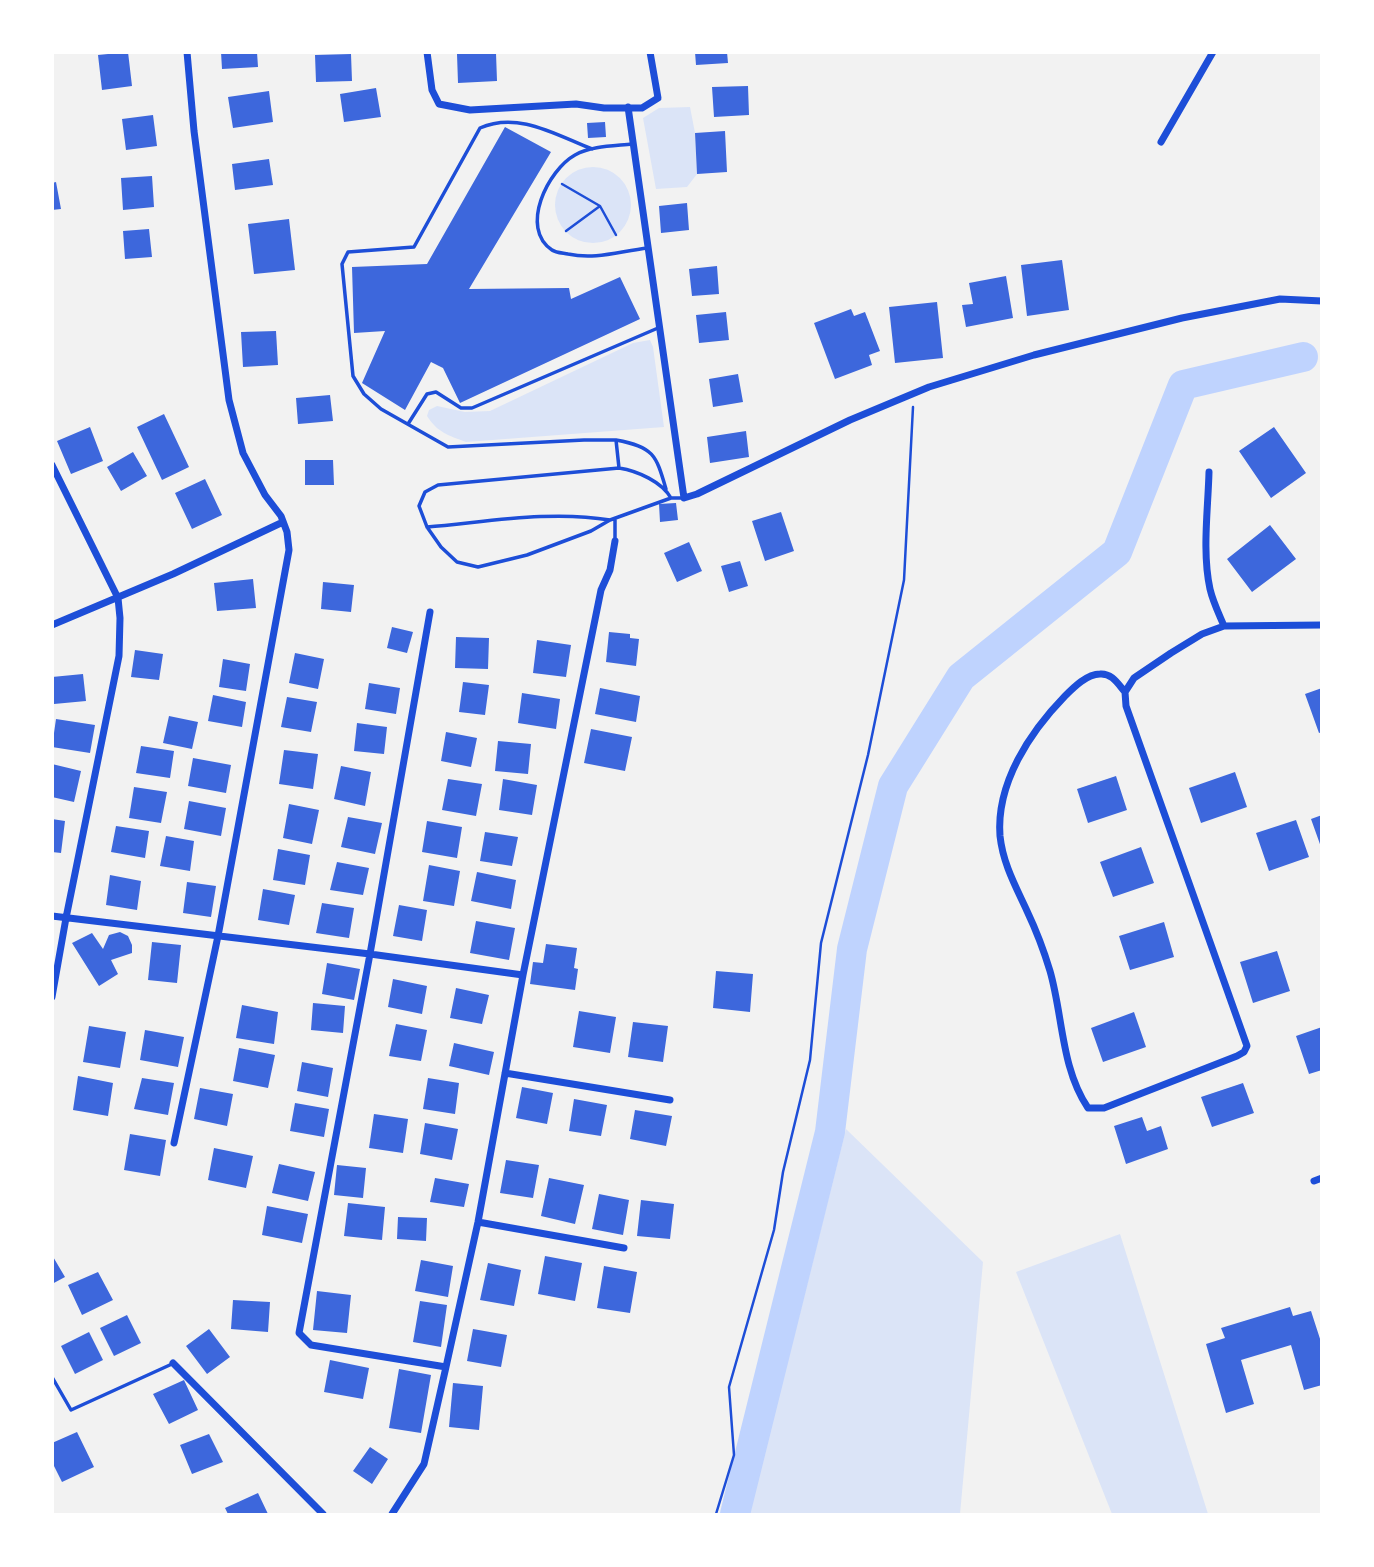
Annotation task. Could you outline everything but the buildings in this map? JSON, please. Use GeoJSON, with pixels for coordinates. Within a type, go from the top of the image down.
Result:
{"type":"FeatureCollection","features":[{"type":"Feature","properties":{"kind":"street"},"geometry":{"type":"LineString","coordinates":[[174,1143],[218,936],[289,550],[283,522],[243,453],[229,400],[194,131],[187,52]]}},
{"type":"Feature","properties":{"kind":"street"},"geometry":{"type":"LineString","coordinates":[[427,52],[432,90],[439,104],[470,110],[576,104],[604,108],[642,108],[658,98],[650,52]]}},
{"type":"Feature","properties":{"kind":"street"},"geometry":{"type":"LineString","coordinates":[[1161,142],[1213,52]]}},
{"type":"Feature","properties":{"kind":"street"},"geometry":{"type":"LineString","coordinates":[[628,107],[684,498],[914,393],[1034,355],[1182,318],[1280,299],[1321,301]]}},
{"type":"Feature","properties":{"kind":"street"},"geometry":{"type":"LineString","coordinates":[[52,465],[118,598],[120,618],[119,656],[52,997]]}},
{"type":"Feature","properties":{"kind":"street"},"geometry":{"type":"LineString","coordinates":[[1209,472],[1208,567],[1210,587],[1224,626]]}},
{"type":"Feature","properties":{"kind":"street"},"geometry":{"type":"LineString","coordinates":[[52,625],[118,598],[283,522]]}},
{"type":"Feature","properties":{"kind":"street"},"geometry":{"type":"LineString","coordinates":[[392,1514],[424,1464],[478,1222],[523,975],[601,590],[610,570],[615,541]]}},
{"type":"Feature","properties":{"kind":"street"},"geometry":{"type":"LineString","coordinates":[[429,612],[370,954],[299,1334],[312,1345],[446,1367]]}},
{"type":"Feature","properties":{"kind":"street"},"geometry":{"type":"LineString","coordinates":[[1125,692],[1113,677],[1102,673],[1090,676],[1073,688],[1040,722],[1017,761],[1000,814],[1000,837],[1006,864],[1047,964],[1066,1054],[1088,1108],[1104,1108],[1237,1056],[1244,1052],[1247,1046],[1153,785],[1126,706],[1125,692],[1134,678],[1171,653],[1224,626],[1321,625]]}},
{"type":"Feature","properties":{"kind":"street"},"geometry":{"type":"LineString","coordinates":[[52,916],[523,975]]}},
{"type":"Feature","properties":{"kind":"street"},"geometry":{"type":"LineString","coordinates":[[506,1073],[670,1100]]}},
{"type":"Feature","properties":{"kind":"street"},"geometry":{"type":"LineString","coordinates":[[478,1222],[624,1248]]}},
{"type":"Feature","properties":{"kind":"street"},"geometry":{"type":"LineString","coordinates":[[173,1363],[323,1514]]}},
{"type":"Feature","properties":{"kind":"lane"},"geometry":{"type":"LineString","coordinates":[[592,149],[526,123],[493,122],[480,128],[414,247],[348,252],[342,264],[353,376],[364,394],[381,409],[449,447],[584,440],[633,443],[646,449],[658,461],[671,498]]}},
{"type":"Feature","properties":{"kind":"lane"},"geometry":{"type":"LineString","coordinates":[[632,144],[592,149],[574,155],[557,171],[542,192],[537,217],[539,235],[553,251],[584,258],[648,248]]}},
{"type":"Feature","properties":{"kind":"lane"},"geometry":{"type":"LineString","coordinates":[[408,425],[427,394],[436,392],[461,408],[472,408],[660,327]]}},
{"type":"Feature","properties":{"kind":"lane"},"geometry":{"type":"LineString","coordinates":[[616,440],[620,468]]}},
{"type":"Feature","properties":{"kind":"lane"},"geometry":{"type":"LineString","coordinates":[[666,489],[633,470],[620,468],[438,485],[425,492],[419,506],[427,527],[441,547],[457,562],[478,567],[527,555],[591,531],[612,519],[671,498],[684,498]]}},
{"type":"Feature","properties":{"kind":"lane"},"geometry":{"type":"LineString","coordinates":[[427,527],[545,517],[612,519]]}},
{"type":"Feature","properties":{"kind":"lane"},"geometry":{"type":"LineString","coordinates":[[612,519],[615,541]]}},
{"type":"Feature","properties":{"kind":"lane"},"geometry":{"type":"LineString","coordinates":[[52,1377],[71,1409],[173,1363]]}},
{"type":"Feature","properties":{"kind":"path"},"geometry":{"type":"LineString","coordinates":[[562,184],[600,206],[615,235]]}},
{"type":"Feature","properties":{"kind":"path"},"geometry":{"type":"LineString","coordinates":[[566,231],[600,206]]}},
{"type":"Feature","properties":{"kind":"path"},"geometry":{"type":"LineString","coordinates":[[716,1514],[734,1455],[729,1387],[774,1230],[788,1148],[810,1060],[821,943],[868,755],[904,580],[914,393]]}},
{"type":"Feature","properties":{"kind":"shaded area"},"geometry":{"type":"Polygon","coordinates":[[[690,107],[695,133],[697,174],[687,187],[656,189],[643,118],[659,108],[690,107]]]}},
{"type":"Feature","properties":{"kind":"shaded area"},"geometry":{"type":"Polygon","coordinates":[[[593,167],[607,170],[620,178],[628,191],[631,205],[628,219],[620,232],[607,240],[593,243],[579,240],[566,232],[558,219],[555,205],[558,191],[566,178],[579,170],[593,167]]]}},
{"type":"Feature","properties":{"kind":"shaded area"},"geometry":{"type":"Polygon","coordinates":[[[650,340],[664,427],[466,442],[439,430],[427,416],[429,410],[437,406],[465,412],[490,411],[633,343],[650,340]]]}},
{"type":"Feature","properties":{"kind":"shaded area"},"geometry":{"type":"Polygon","coordinates":[[[846,1129],[983,1262],[960,1514],[740,1514],[791,1348],[846,1129]]]}},
{"type":"Feature","properties":{"kind":"shaded area"},"geometry":{"type":"Polygon","coordinates":[[[1120,1234],[1208,1514],[1112,1514],[1016,1272],[1120,1234]]]}},
{"type":"Feature","properties":{"kind":"waterway"},"geometry":{"type":"LineString","coordinates":[[735,1514],[830,1132],[852,949],[893,786],[961,677],[1117,552],[1183,385],[1303,357]]}}]}
